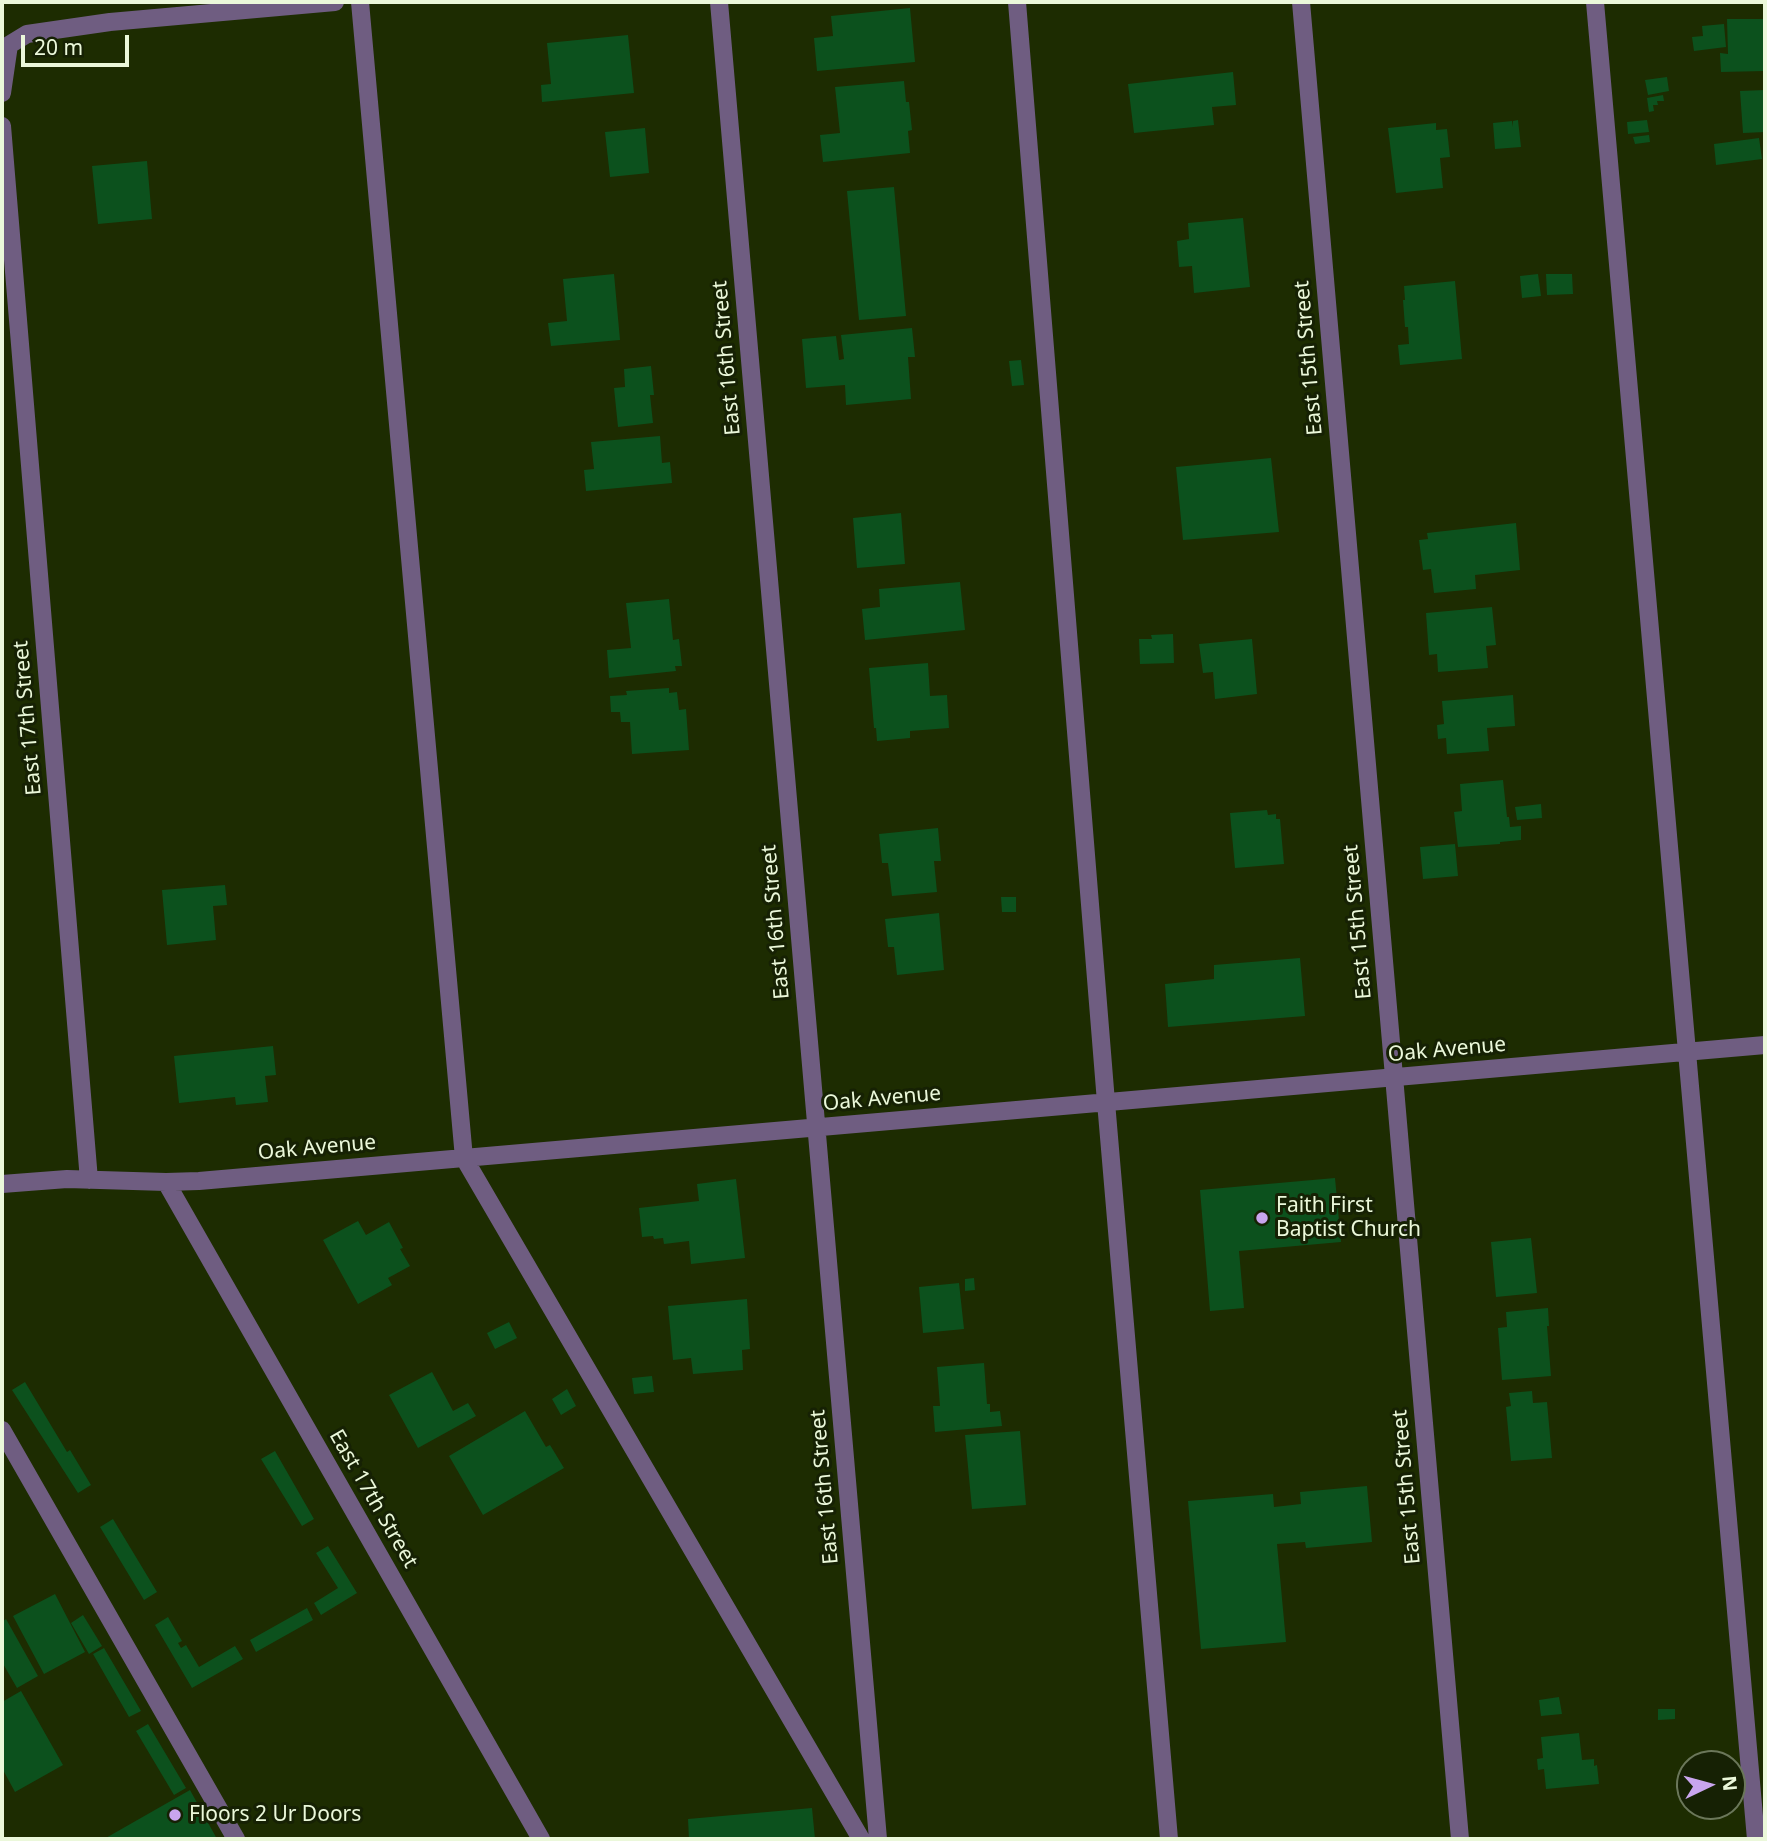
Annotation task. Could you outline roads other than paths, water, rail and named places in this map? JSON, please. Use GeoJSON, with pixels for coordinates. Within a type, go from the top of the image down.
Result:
{"type":"FeatureCollection","features":[{"type":"Feature","properties":{"kind":"street"},"geometry":{"type":"LineString","coordinates":[[2,93],[9,45],[27,34],[110,22],[335,2]]}},
{"type":"Feature","properties":{"kind":"street"},"geometry":{"type":"LineString","coordinates":[[360,2],[464,1158],[860,1839]]}},
{"type":"Feature","properties":{"kind":"street","name":"East 16th Street"},"geometry":{"type":"LineString","coordinates":[[719,2],[878,1839]]}},
{"type":"Feature","properties":{"kind":"street"},"geometry":{"type":"LineString","coordinates":[[1017,2],[1169,1839]]}},
{"type":"Feature","properties":{"kind":"street","name":"East 15th Street"},"geometry":{"type":"LineString","coordinates":[[1301,2],[1460,1839]]}},
{"type":"Feature","properties":{"kind":"street"},"geometry":{"type":"LineString","coordinates":[[1595,2],[1756,1839]]}},
{"type":"Feature","properties":{"kind":"street","name":"East 17th Street"},"geometry":{"type":"LineString","coordinates":[[2,126],[89,1180]]}},
{"type":"Feature","properties":{"kind":"street","name":"Oak Avenue"},"geometry":{"type":"LineString","coordinates":[[2,1184],[67,1179],[199,1181],[1765,1045]]}},
{"type":"Feature","properties":{"kind":"street","name":"East 17th Street"},"geometry":{"type":"LineString","coordinates":[[166,1182],[541,1839]]}},
{"type":"Feature","properties":{"kind":"street"},"geometry":{"type":"LineString","coordinates":[[2,1430],[236,1839]]}},
{"type":"Feature","properties":{"kind":"place","name":"Faith First Baptist Church"},"geometry":{"type":"Point","coordinates":[1262,1218]}},
{"type":"Feature","properties":{"kind":"place","name":"Floors 2 Ur Doors"},"geometry":{"type":"Point","coordinates":[175,1815]}}]}
